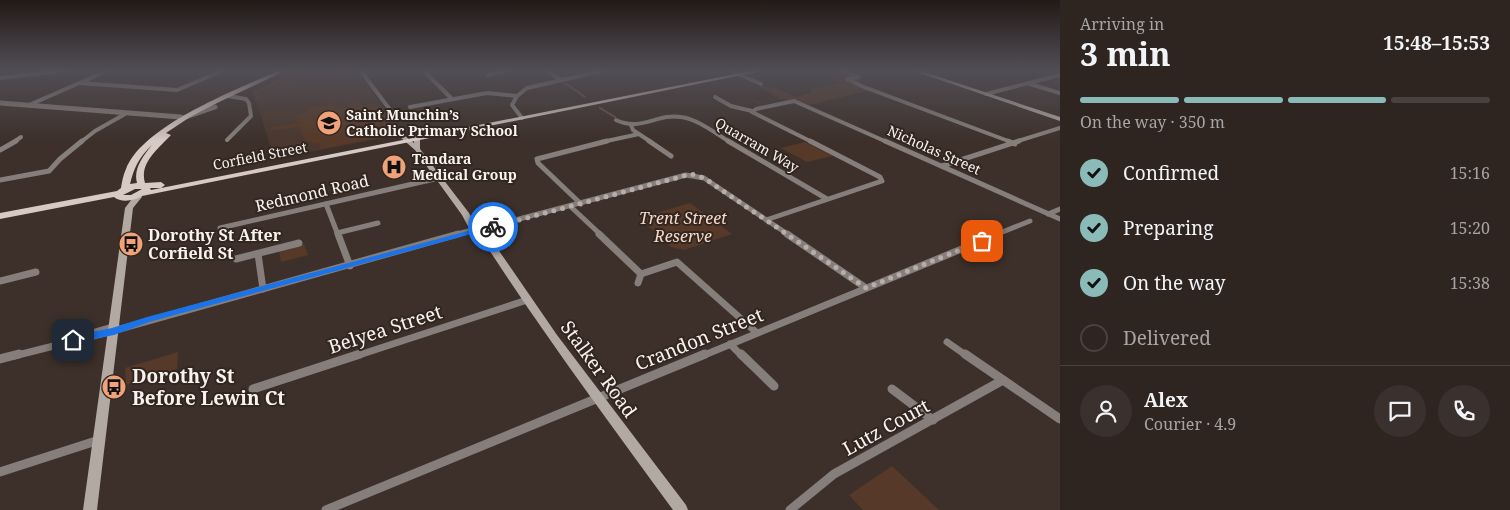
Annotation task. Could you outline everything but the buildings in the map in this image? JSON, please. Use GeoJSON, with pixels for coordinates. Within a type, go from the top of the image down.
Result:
{"type":"FeatureCollection","features":[{"type":"Feature","properties":{"kind":"main road"},"geometry":{"type":"LineString","coordinates":[[0,222],[123,197],[142,191],[139,174],[146,158],[162,139],[179,127],[238,94]]}},
{"type":"Feature","properties":{"kind":"main road"},"geometry":{"type":"LineString","coordinates":[[90,510],[114,329],[123,197],[127,176],[138,155],[147,144],[182,119],[239,94]]}},
{"type":"Feature","properties":{"kind":"main road","name":"Corfield Street"},"geometry":{"type":"LineString","coordinates":[[123,197],[142,191],[634,94]]}},
{"type":"Feature","properties":{"kind":"main road"},"geometry":{"type":"LineString","coordinates":[[986,94],[1060,119]]}},
{"type":"Feature","properties":{"kind":"main road"},"geometry":{"type":"LineString","coordinates":[[415,137],[417,149]]}},
{"type":"Feature","properties":{"kind":"main road","name":"Stalker Road"},"geometry":{"type":"LineString","coordinates":[[404,139],[417,149],[439,178],[681,510]]}},
{"type":"Feature","properties":{"kind":"main road"},"geometry":{"type":"LineString","coordinates":[[0,216],[123,197]]}},
{"type":"Feature","properties":{"kind":"street"},"geometry":{"type":"LineString","coordinates":[[29,105],[55,94]]}},
{"type":"Feature","properties":{"kind":"street"},"geometry":{"type":"LineString","coordinates":[[378,94],[391,111]]}},
{"type":"Feature","properties":{"kind":"street"},"geometry":{"type":"LineString","coordinates":[[447,94],[452,99]]}},
{"type":"Feature","properties":{"kind":"street"},"geometry":{"type":"LineString","coordinates":[[410,107],[482,94]]}},
{"type":"Feature","properties":{"kind":"street"},"geometry":{"type":"LineString","coordinates":[[495,94],[517,96]]}},
{"type":"Feature","properties":{"kind":"street"},"geometry":{"type":"LineString","coordinates":[[520,116],[512,105],[521,94]]}},
{"type":"Feature","properties":{"kind":"street"},"geometry":{"type":"LineString","coordinates":[[882,94],[1015,144]]}},
{"type":"Feature","properties":{"kind":"street"},"geometry":{"type":"LineString","coordinates":[[715,96],[734,108],[752,111],[757,116],[882,180],[766,220]]}},
{"type":"Feature","properties":{"kind":"street"},"geometry":{"type":"LineString","coordinates":[[227,140],[251,116],[248,101],[232,97]]}},
{"type":"Feature","properties":{"kind":"street","name":"Nicholas Street"},"geometry":{"type":"LineString","coordinates":[[752,111],[790,101],[798,102],[1060,219]]}},
{"type":"Feature","properties":{"kind":"street"},"geometry":{"type":"LineString","coordinates":[[0,103],[182,119],[215,107]]}},
{"type":"Feature","properties":{"kind":"street"},"geometry":{"type":"LineString","coordinates":[[0,180],[49,171],[60,159],[95,131],[125,114]]}},
{"type":"Feature","properties":{"kind":"street","name":"Quarram Way"},"geometry":{"type":"LineString","coordinates":[[631,126],[669,116],[680,116],[690,119],[827,199]]}},
{"type":"Feature","properties":{"kind":"street"},"geometry":{"type":"LineString","coordinates":[[179,127],[182,119]]}},
{"type":"Feature","properties":{"kind":"street"},"geometry":{"type":"LineString","coordinates":[[616,120],[631,126],[633,130],[671,156]]}},
{"type":"Feature","properties":{"kind":"street"},"geometry":{"type":"LineString","coordinates":[[942,166],[1060,128]]}},
{"type":"Feature","properties":{"kind":"street"},"geometry":{"type":"LineString","coordinates":[[581,204],[538,163],[537,159],[639,134]]}},
{"type":"Feature","properties":{"kind":"street"},"geometry":{"type":"LineString","coordinates":[[0,150],[15,143],[21,137]]}},
{"type":"Feature","properties":{"kind":"street"},"geometry":{"type":"LineString","coordinates":[[0,359],[350,266],[477,229],[581,204],[686,175],[704,178],[866,288]]}},
{"type":"Feature","properties":{"kind":"street","name":"Redmond Road"},"geometry":{"type":"LineString","coordinates":[[220,228],[439,178]]}},
{"type":"Feature","properties":{"kind":"street"},"geometry":{"type":"LineString","coordinates":[[326,204],[350,266]]}},
{"type":"Feature","properties":{"kind":"street"},"geometry":{"type":"LineString","coordinates":[[570,206],[640,274]]}},
{"type":"Feature","properties":{"kind":"street"},"geometry":{"type":"LineString","coordinates":[[1048,214],[1060,209]]}},
{"type":"Feature","properties":{"kind":"street","name":"Crandon Street"},"geometry":{"type":"LineString","coordinates":[[326,510],[1030,221]]}},
{"type":"Feature","properties":{"kind":"street"},"geometry":{"type":"LineString","coordinates":[[337,234],[378,223]]}},
{"type":"Feature","properties":{"kind":"street"},"geometry":{"type":"LineString","coordinates":[[236,259],[299,243]]}},
{"type":"Feature","properties":{"kind":"street"},"geometry":{"type":"LineString","coordinates":[[258,254],[263,289]]}},
{"type":"Feature","properties":{"kind":"street"},"geometry":{"type":"LineString","coordinates":[[640,274],[677,259],[757,333]]}},
{"type":"Feature","properties":{"kind":"street"},"geometry":{"type":"LineString","coordinates":[[0,281],[36,272]]}},
{"type":"Feature","properties":{"kind":"street"},"geometry":{"type":"LineString","coordinates":[[638,283],[640,274]]}},
{"type":"Feature","properties":{"kind":"street","name":"Belyea Street"},"geometry":{"type":"LineString","coordinates":[[253,389],[527,300]]}},
{"type":"Feature","properties":{"kind":"street"},"geometry":{"type":"LineString","coordinates":[[947,342],[1060,419]]}},
{"type":"Feature","properties":{"kind":"street"},"geometry":{"type":"LineString","coordinates":[[730,344],[774,386]]}},
{"type":"Feature","properties":{"kind":"street","name":"Lutz Court"},"geometry":{"type":"LineString","coordinates":[[790,510],[834,474],[1003,380]]}},
{"type":"Feature","properties":{"kind":"street"},"geometry":{"type":"LineString","coordinates":[[892,389],[933,420]]}},
{"type":"Feature","properties":{"kind":"street"},"geometry":{"type":"LineString","coordinates":[[0,472],[99,440]]}},
{"type":"Feature","properties":{"kind":"shaded area","name":"Saint Munchin’s Catholic Primary School"},"geometry":{"type":"Polygon","coordinates":[[[255,94],[373,94],[403,134],[274,159],[255,94]]]}},
{"type":"Feature","properties":{"kind":"green space"},"geometry":{"type":"Polygon","coordinates":[[[254,94],[262,96],[260,97],[261,100],[255,101],[254,94]]]}},
{"type":"Feature","properties":{"kind":"green space"},"geometry":{"type":"Polygon","coordinates":[[[771,94],[789,94],[796,97],[808,94],[855,94],[809,105],[798,101],[781,99],[760,104],[743,96],[762,103],[780,99],[771,94]]]}},
{"type":"Feature","properties":{"kind":"green space"},"geometry":{"type":"Polygon","coordinates":[[[357,101],[361,106],[376,103],[395,133],[321,149],[319,143],[313,144],[311,141],[305,141],[299,127],[271,131],[270,128],[297,123],[295,116],[308,112],[305,110],[310,108],[338,103],[335,108],[349,108],[347,104],[357,101]]]}},
{"type":"Feature","properties":{"kind":"green space"},"geometry":{"type":"Polygon","coordinates":[[[805,142],[833,156],[807,162],[781,148],[805,142]]]}},
{"type":"Feature","properties":{"kind":"green space","name":"Trent Street Reserve"},"geometry":{"type":"Polygon","coordinates":[[[690,203],[732,234],[684,250],[671,247],[639,218],[690,203]]]}},
{"type":"Feature","properties":{"kind":"green space"},"geometry":{"type":"Polygon","coordinates":[[[304,244],[308,255],[281,262],[279,251],[304,244]]]}},
{"type":"Feature","properties":{"kind":"green space"},"geometry":{"type":"Polygon","coordinates":[[[178,352],[177,369],[126,385],[125,368],[178,352]]]}},
{"type":"Feature","properties":{"kind":"green space"},"geometry":{"type":"Polygon","coordinates":[[[892,466],[939,510],[863,510],[849,495],[892,466]]]}},
{"type":"Feature","properties":{"kind":"waterway"},"geometry":{"type":"LineString","coordinates":[[580,94],[585,97]]}},
{"type":"Feature","properties":{"kind":"waterway"},"geometry":{"type":"LineString","coordinates":[[600,108],[615,117]]}},
{"type":"Feature","properties":{"kind":"way so far"},"geometry":{"type":"LineString","coordinates":[[493,227],[691,174],[704,178],[866,288],[982,241]]}},
{"type":"Feature","properties":{"kind":"place","name":"Saint Munchin’s Catholic Primary School"},"geometry":{"type":"Point","coordinates":[329,123]}},
{"type":"Feature","properties":{"kind":"place","name":"Tandara Medical Group"},"geometry":{"type":"Point","coordinates":[394,167]}},
{"type":"Feature","properties":{"kind":"place","name":"Dorothy St After Corfield St"},"geometry":{"type":"Point","coordinates":[131,244]}},
{"type":"Feature","properties":{"kind":"place","name":"Dorothy St Before Lewin Ct"},"geometry":{"type":"Point","coordinates":[114,387]}},
{"type":"Feature","properties":{"kind":"route"},"geometry":{"type":"LineString","coordinates":[[73,340],[96,336],[147,320],[350,266],[450,237],[493,227]]}}]}
